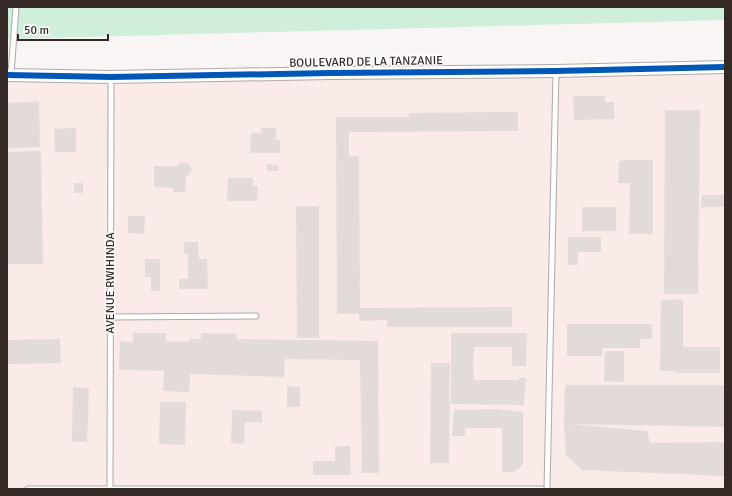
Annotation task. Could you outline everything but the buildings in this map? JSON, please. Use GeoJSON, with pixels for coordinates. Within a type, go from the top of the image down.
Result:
{"type":"FeatureCollection","features":[{"type":"Feature","properties":{"kind":"street","name":"BOULEVARD DE LA TANZANIE"},"geometry":{"type":"LineString","coordinates":[[9,75],[111,77],[556,71],[725,67]]}},
{"type":"Feature","properties":{"kind":"lane"},"geometry":{"type":"LineString","coordinates":[[9,75],[16,7]]}},
{"type":"Feature","properties":{"kind":"lane"},"geometry":{"type":"LineString","coordinates":[[547,489],[556,71]]}},
{"type":"Feature","properties":{"kind":"lane","name":"AVENUE RWIHINDA"},"geometry":{"type":"LineString","coordinates":[[110,489],[111,77]]}},
{"type":"Feature","properties":{"kind":"lane"},"geometry":{"type":"LineString","coordinates":[[110,317],[256,316]]}},
{"type":"Feature","properties":{"kind":"lane"},"geometry":{"type":"LineString","coordinates":[[28,489],[542,489]]}},
{"type":"Feature","properties":{"kind":"shaded area"},"geometry":{"type":"Polygon","coordinates":[[[725,67],[725,489],[7,488],[7,75],[725,67]]]}},
{"type":"Feature","properties":{"kind":"green space"},"geometry":{"type":"Polygon","coordinates":[[[7,7],[725,7],[725,20],[7,39],[7,7]]]}},
{"type":"Feature","properties":{"kind":"cycle path"},"geometry":{"type":"LineString","coordinates":[[7,75],[111,77],[556,71],[725,67]]}}]}
